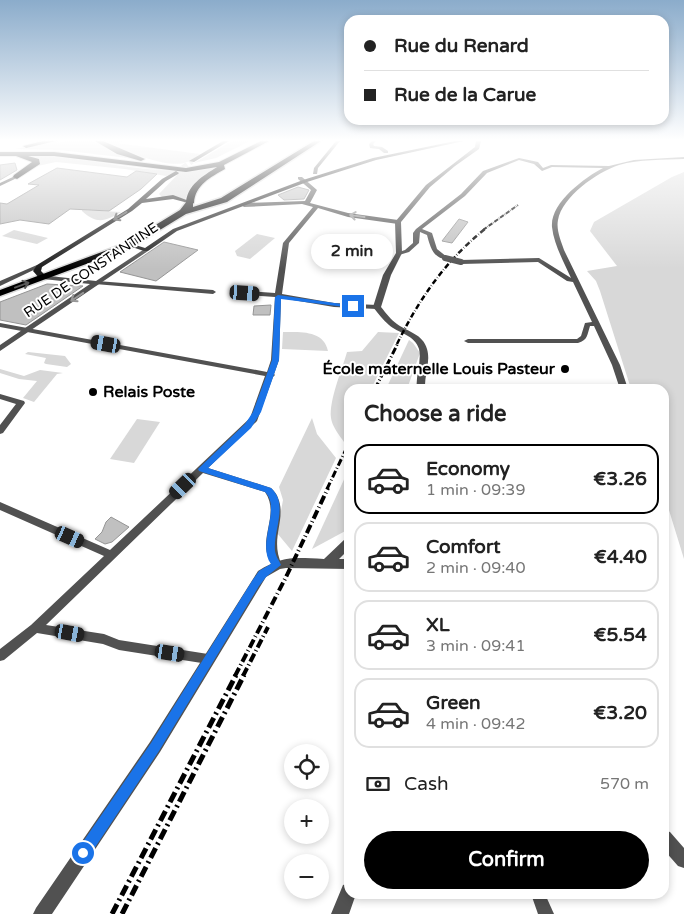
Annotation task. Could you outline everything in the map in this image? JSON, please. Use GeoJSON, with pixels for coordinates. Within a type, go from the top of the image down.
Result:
{"type":"FeatureCollection","features":[{"type":"Feature","properties":{"kind":"highway"},"geometry":{"type":"LineString","coordinates":[[190,203],[190,196],[193,190],[201,184]]}},
{"type":"Feature","properties":{"kind":"main road"},"geometry":{"type":"LineString","coordinates":[[139,204],[160,184]]}},
{"type":"Feature","properties":{"kind":"main road"},"geometry":{"type":"LineString","coordinates":[[183,212],[224,200],[250,184]]}},
{"type":"Feature","properties":{"kind":"main road"},"geometry":{"type":"LineString","coordinates":[[171,219],[187,221],[293,184]]}},
{"type":"Feature","properties":{"kind":"main road","name":"RUE DE CONSTANTINE"},"geometry":{"type":"LineString","coordinates":[[146,250],[173,232],[294,184]]}},
{"type":"Feature","properties":{"kind":"main road"},"geometry":{"type":"LineString","coordinates":[[0,293],[40,271],[139,204],[151,199],[173,197],[190,203],[189,207],[183,212],[129,245],[40,271]]}},
{"type":"Feature","properties":{"kind":"main road"},"geometry":{"type":"LineString","coordinates":[[129,245],[146,250]]}},
{"type":"Feature","properties":{"kind":"street"},"geometry":{"type":"LineString","coordinates":[[307,184],[314,190],[307,202]]}},
{"type":"Feature","properties":{"kind":"street"},"geometry":{"type":"LineString","coordinates":[[378,307],[387,275],[400,247],[396,228],[398,222],[431,184]]}},
{"type":"Feature","properties":{"kind":"street"},"geometry":{"type":"LineString","coordinates":[[398,253],[407,251],[416,243],[418,230],[463,196],[474,184]]}},
{"type":"Feature","properties":{"kind":"street"},"geometry":{"type":"LineString","coordinates":[[584,184],[573,191],[556,218],[556,236],[574,280],[616,365],[622,384]]}},
{"type":"Feature","properties":{"kind":"street"},"geometry":{"type":"LineString","coordinates":[[244,205],[307,202],[348,215],[398,222]]}},
{"type":"Feature","properties":{"kind":"street"},"geometry":{"type":"LineString","coordinates":[[0,656],[35,628],[254,419],[271,375],[276,353],[278,297],[286,243],[317,206]]}},
{"type":"Feature","properties":{"kind":"street"},"geometry":{"type":"LineString","coordinates":[[418,230],[430,234],[434,250],[445,258],[461,262],[539,260],[569,280],[574,280]]}},
{"type":"Feature","properties":{"kind":"street","name":"RUE DE CONSTANTINE"},"geometry":{"type":"LineString","coordinates":[[0,349],[146,250]]}},
{"type":"Feature","properties":{"kind":"street"},"geometry":{"type":"LineString","coordinates":[[0,284],[40,271],[97,283],[212,292]]}},
{"type":"Feature","properties":{"kind":"street"},"geometry":{"type":"LineString","coordinates":[[245,293],[334,305],[378,307],[394,326],[419,341],[423,350],[420,384]]}},
{"type":"Feature","properties":{"kind":"street"},"geometry":{"type":"LineString","coordinates":[[468,341],[578,341],[583,339],[587,324],[596,324]]}},
{"type":"Feature","properties":{"kind":"street"},"geometry":{"type":"LineString","coordinates":[[0,325],[271,375]]}},
{"type":"Feature","properties":{"kind":"street"},"geometry":{"type":"LineString","coordinates":[[0,396],[21,404],[0,431]]}},
{"type":"Feature","properties":{"kind":"street"},"geometry":{"type":"LineString","coordinates":[[202,469],[268,490],[273,494],[276,504],[270,550],[272,559],[277,565]]}},
{"type":"Feature","properties":{"kind":"street"},"geometry":{"type":"LineString","coordinates":[[0,506],[111,555]]}},
{"type":"Feature","properties":{"kind":"street"},"geometry":{"type":"LineString","coordinates":[[327,563],[344,547]]}},
{"type":"Feature","properties":{"kind":"street"},"geometry":{"type":"LineString","coordinates":[[42,914],[155,747],[262,574],[277,565],[298,562],[344,564]]}},
{"type":"Feature","properties":{"kind":"street"},"geometry":{"type":"LineString","coordinates":[[35,628],[104,639],[119,645],[208,659]]}},
{"type":"Feature","properties":{"kind":"street"},"geometry":{"type":"LineString","coordinates":[[669,844],[684,860]]}},
{"type":"Feature","properties":{"kind":"street"},"geometry":{"type":"LineString","coordinates":[[340,914],[346,899]]}},
{"type":"Feature","properties":{"kind":"street"},"geometry":{"type":"LineString","coordinates":[[540,899],[546,914]]}},
{"type":"Feature","properties":{"kind":"shaded area"},"geometry":{"type":"Polygon","coordinates":[[[169,184],[195,184],[185,199],[162,197],[159,194],[169,184]]]}},
{"type":"Feature","properties":{"kind":"shaded area"},"geometry":{"type":"Polygon","coordinates":[[[660,184],[684,184],[684,559],[669,510],[669,384],[629,384],[600,291],[596,281],[587,271],[617,266],[590,231],[594,222],[660,184]]]}},
{"type":"Feature","properties":{"kind":"shaded area"},"geometry":{"type":"Polygon","coordinates":[[[82,211],[121,212],[111,218],[97,220],[82,211]]]}},
{"type":"Feature","properties":{"kind":"shaded area"},"geometry":{"type":"Polygon","coordinates":[[[14,230],[48,238],[37,244],[2,236],[14,230]]]}},
{"type":"Feature","properties":{"kind":"shaded area"},"geometry":{"type":"Polygon","coordinates":[[[257,234],[275,238],[250,259],[237,256],[235,251],[257,234]]]}},
{"type":"Feature","properties":{"kind":"shaded area"},"geometry":{"type":"Polygon","coordinates":[[[283,332],[304,332],[316,336],[326,344],[328,351],[282,349],[283,332]]]}},
{"type":"Feature","properties":{"kind":"shaded area"},"geometry":{"type":"Polygon","coordinates":[[[378,332],[399,333],[374,384],[344,384],[344,442],[334,427],[331,418],[332,403],[347,352],[362,351],[378,332]]]}},
{"type":"Feature","properties":{"kind":"shaded area"},"geometry":{"type":"Polygon","coordinates":[[[409,340],[420,353],[409,384],[388,384],[409,340]]]}},
{"type":"Feature","properties":{"kind":"shaded area"},"geometry":{"type":"Polygon","coordinates":[[[28,352],[65,356],[71,364],[67,367],[46,364],[44,363],[46,358],[25,354],[28,352]]]}},
{"type":"Feature","properties":{"kind":"shaded area"},"geometry":{"type":"Polygon","coordinates":[[[0,369],[24,376],[40,370],[63,373],[57,374],[34,402],[23,398],[37,381],[19,379],[0,373],[0,369]]]}},
{"type":"Feature","properties":{"kind":"shaded area"},"geometry":{"type":"Polygon","coordinates":[[[312,418],[317,434],[336,458],[292,551],[277,533],[283,500],[279,487],[312,418]]]}},
{"type":"Feature","properties":{"kind":"shaded area"},"geometry":{"type":"Polygon","coordinates":[[[137,419],[160,422],[134,463],[110,459],[137,419]]]}},
{"type":"Feature","properties":{"kind":"shaded area"},"geometry":{"type":"Polygon","coordinates":[[[344,480],[344,532],[312,549],[344,480]]]}},
{"type":"Feature","properties":{"kind":"building"},"geometry":{"type":"Polygon","coordinates":[[[28,184],[147,184],[109,211],[70,209],[49,224],[20,220],[0,224],[0,203],[7,204],[39,185],[28,184]]]}},
{"type":"Feature","properties":{"kind":"building"},"geometry":{"type":"Polygon","coordinates":[[[298,187],[309,190],[304,199],[284,200],[278,195],[298,187]]]}},
{"type":"Feature","properties":{"kind":"building"},"geometry":{"type":"Polygon","coordinates":[[[459,219],[468,222],[452,243],[442,241],[459,219]]]}},
{"type":"Feature","properties":{"kind":"building"},"geometry":{"type":"Polygon","coordinates":[[[164,242],[198,250],[156,281],[120,272],[164,242]]]}},
{"type":"Feature","properties":{"kind":"building"},"geometry":{"type":"Polygon","coordinates":[[[47,284],[83,286],[26,325],[0,320],[0,302],[47,284]]]}},
{"type":"Feature","properties":{"kind":"building"},"geometry":{"type":"Polygon","coordinates":[[[271,305],[270,315],[253,315],[254,306],[271,305]]]}},
{"type":"Feature","properties":{"kind":"building"},"geometry":{"type":"Polygon","coordinates":[[[111,517],[129,527],[112,542],[105,544],[95,539],[102,532],[106,522],[111,517]]]}},
{"type":"Feature","properties":{"kind":"railway"},"geometry":{"type":"LineString","coordinates":[[483,230],[518,205]]}},
{"type":"Feature","properties":{"kind":"railway"},"geometry":{"type":"LineString","coordinates":[[397,344],[405,327],[435,281],[458,254],[485,229]]}},
{"type":"Feature","properties":{"kind":"railway"},"geometry":{"type":"LineString","coordinates":[[378,384],[398,343]]}},
{"type":"Feature","properties":{"kind":"railway"},"geometry":{"type":"LineString","coordinates":[[327,489],[344,453]]}},
{"type":"Feature","properties":{"kind":"railway"},"geometry":{"type":"LineString","coordinates":[[235,676],[287,575],[328,488]]}},
{"type":"Feature","properties":{"kind":"railway"},"geometry":{"type":"LineString","coordinates":[[243,676],[268,627]]}},
{"type":"Feature","properties":{"kind":"railway"},"geometry":{"type":"LineString","coordinates":[[112,914],[236,675]]}},
{"type":"Feature","properties":{"kind":"railway"},"geometry":{"type":"LineString","coordinates":[[122,914],[244,675]]}},
{"type":"Feature","properties":{"kind":"place","name":"École maternelle Louis Pasteur"},"geometry":{"type":"Point","coordinates":[565,369]}},
{"type":"Feature","properties":{"kind":"place","name":"Relais Poste"},"geometry":{"type":"Point","coordinates":[93,392]}},
{"type":"Feature","properties":{"kind":"route"},"geometry":{"type":"LineString","coordinates":[[83,853],[155,747],[255,584],[262,574],[277,565],[272,559],[270,550],[276,504],[273,494],[268,490],[202,469],[254,419],[276,360],[278,297],[353,306]]}}]}
